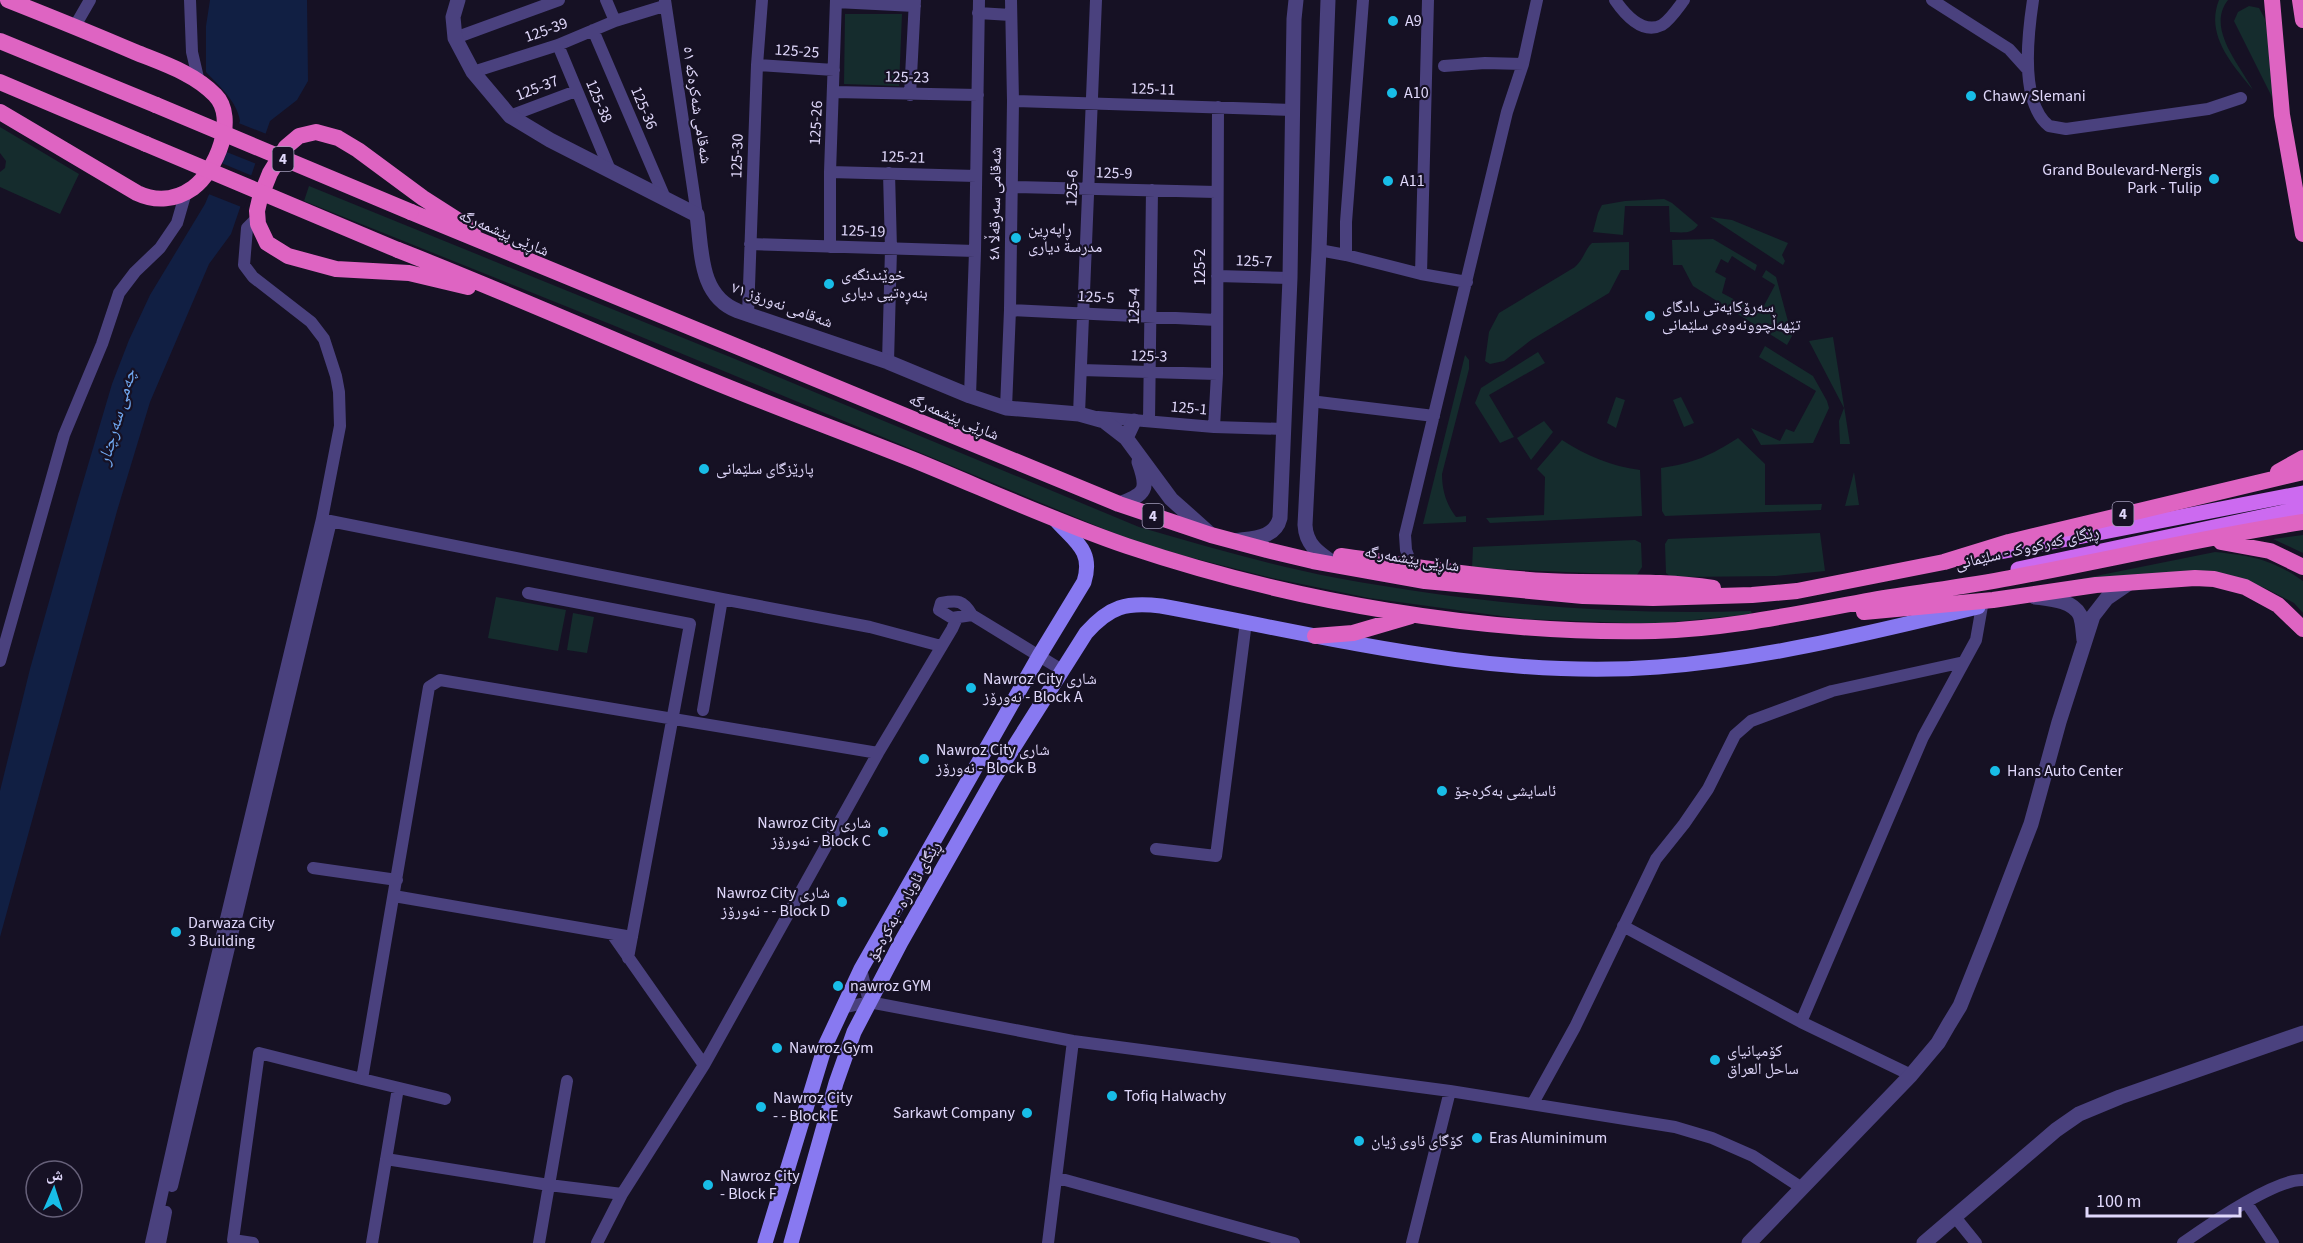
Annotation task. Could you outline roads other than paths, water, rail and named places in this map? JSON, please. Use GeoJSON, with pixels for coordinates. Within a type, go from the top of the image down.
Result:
{"type":"FeatureCollection","features":[{"type":"Feature","properties":{"kind":"highway"},"geometry":{"type":"LineString","coordinates":[[0,112],[144,197],[169,198],[186,192],[197,184],[214,160],[225,123],[224,109],[219,100],[199,82],[173,68],[8,0]]}},
{"type":"Feature","properties":{"kind":"highway"},"geometry":{"type":"LineString","coordinates":[[2272,0],[2285,140],[2303,234]]}},
{"type":"Feature","properties":{"kind":"highway"},"geometry":{"type":"LineString","coordinates":[[2300,0],[2303,20]]}},
{"type":"Feature","properties":{"kind":"highway","name":"شاڕێی پێشمەرگە"},"geometry":{"type":"LineString","coordinates":[[0,41],[531,264],[1119,504],[1211,535],[1336,565],[1425,581],[1549,594],[1617,598],[1752,595],[1797,591],[1944,562]]}},
{"type":"Feature","properties":{"kind":"highway","name":"4"},"geometry":{"type":"LineString","coordinates":[[0,82],[714,382],[1127,546],[1212,572],[1292,592],[1376,608],[1504,625],[1580,630],[1659,631],[1749,622]]}},
{"type":"Feature","properties":{"kind":"highway"},"geometry":{"type":"LineString","coordinates":[[516,298],[409,273],[336,269],[288,256],[267,243],[260,231],[257,218],[260,198],[266,182],[286,147],[295,138],[304,133],[320,132],[338,138],[358,150],[440,209],[531,264]]}},
{"type":"Feature","properties":{"kind":"highway"},"geometry":{"type":"LineString","coordinates":[[2261,482],[2303,458]]}},
{"type":"Feature","properties":{"kind":"highway","name":"4"},"geometry":{"type":"LineString","coordinates":[[1944,562],[2008,542],[2303,472]]}},
{"type":"Feature","properties":{"kind":"highway"},"geometry":{"type":"LineString","coordinates":[[2261,482],[2288,480],[2303,484]]}},
{"type":"Feature","properties":{"kind":"highway"},"geometry":{"type":"LineString","coordinates":[[1749,622],[1895,596],[2004,580],[2299,522]]}},
{"type":"Feature","properties":{"kind":"highway"},"geometry":{"type":"LineString","coordinates":[[2208,540],[2270,551],[2303,567]]}},
{"type":"Feature","properties":{"kind":"highway"},"geometry":{"type":"LineString","coordinates":[[1267,550],[1318,552],[1412,566],[1547,581],[1697,585],[1752,595]]}},
{"type":"Feature","properties":{"kind":"highway"},"geometry":{"type":"LineString","coordinates":[[1749,622],[2195,578],[2229,582],[2245,587],[2278,605],[2303,629]]}},
{"type":"Feature","properties":{"kind":"highway"},"geometry":{"type":"LineString","coordinates":[[1315,636],[1353,633],[1399,618],[1423,615]]}},
{"type":"Feature","properties":{"kind":"main road"},"geometry":{"type":"LineString","coordinates":[[2271,508],[2303,493]]}},
{"type":"Feature","properties":{"kind":"main road"},"geometry":{"type":"LineString","coordinates":[[1944,562],[2271,508],[2303,508]]}},
{"type":"Feature","properties":{"kind":"main road","name":"ڕێگای کەرکووک - سلێمانی"},"geometry":{"type":"LineString","coordinates":[[1895,596],[2156,538],[2271,508]]}},
{"type":"Feature","properties":{"kind":"main road"},"geometry":{"type":"LineString","coordinates":[[765,1243],[816,1073],[834,1024],[864,964],[1040,656],[1081,589],[1087,569],[1081,546],[1055,519]]}},
{"type":"Feature","properties":{"kind":"main road","name":"ڕێگای ئاوبارە - بەکرەجۆ"},"geometry":{"type":"LineString","coordinates":[[791,1243],[836,1083],[854,1032],[869,1002],[993,780],[1086,633],[1100,617],[1110,610],[1130,605],[1161,606],[1439,658],[1497,665],[1556,668],[1657,667],[1746,657],[1897,626],[2023,596]]}},
{"type":"Feature","properties":{"kind":"main road"},"geometry":{"type":"LineString","coordinates":[[864,964],[886,970]]}},
{"type":"Feature","properties":{"kind":"main road"},"geometry":{"type":"LineString","coordinates":[[834,1024],[845,1025],[854,1032]]}},
{"type":"Feature","properties":{"kind":"street"},"geometry":{"type":"LineString","coordinates":[[75,27],[90,0]]}},
{"type":"Feature","properties":{"kind":"street"},"geometry":{"type":"LineString","coordinates":[[190,0],[192,52],[199,82]]}},
{"type":"Feature","properties":{"kind":"street"},"geometry":{"type":"LineString","coordinates":[[458,0],[452,24],[455,38],[473,72],[510,116],[550,140],[697,215]]}},
{"type":"Feature","properties":{"kind":"street"},"geometry":{"type":"LineString","coordinates":[[455,38],[559,0]]}},
{"type":"Feature","properties":{"kind":"street"},"geometry":{"type":"LineString","coordinates":[[606,0],[615,21]]}},
{"type":"Feature","properties":{"kind":"street","name":"125-30"},"geometry":{"type":"LineString","coordinates":[[748,314],[757,65],[762,0]]}},
{"type":"Feature","properties":{"kind":"street"},"geometry":{"type":"LineString","coordinates":[[970,396],[979,0]]}},
{"type":"Feature","properties":{"kind":"street","name":"شەقامی سەرقەڵا ٤٨"},"geometry":{"type":"LineString","coordinates":[[1006,408],[1013,101],[1011,0]]}},
{"type":"Feature","properties":{"kind":"street","name":"125-6"},"geometry":{"type":"LineString","coordinates":[[1085,415],[1081,370],[1096,0]]}},
{"type":"Feature","properties":{"kind":"street"},"geometry":{"type":"LineString","coordinates":[[1234,541],[1269,534],[1277,526],[1280,518],[1290,278],[1296,0]]}},
{"type":"Feature","properties":{"kind":"street"},"geometry":{"type":"LineString","coordinates":[[1328,0],[1306,534],[1308,541],[1318,552],[1336,565]]}},
{"type":"Feature","properties":{"kind":"street"},"geometry":{"type":"LineString","coordinates":[[1346,255],[1363,0]]}},
{"type":"Feature","properties":{"kind":"street"},"geometry":{"type":"LineString","coordinates":[[1421,274],[1428,0]]}},
{"type":"Feature","properties":{"kind":"street"},"geometry":{"type":"LineString","coordinates":[[1412,566],[1406,550],[1405,535],[1507,112],[1523,64],[1537,0]]}},
{"type":"Feature","properties":{"kind":"street"},"geometry":{"type":"LineString","coordinates":[[1615,0],[1628,18],[1654,26],[1661,25],[1667,20],[1684,0]]}},
{"type":"Feature","properties":{"kind":"street"},"geometry":{"type":"LineString","coordinates":[[1932,0],[2002,44],[2028,70]]}},
{"type":"Feature","properties":{"kind":"street"},"geometry":{"type":"LineString","coordinates":[[2033,0],[2028,34],[2028,70],[2040,117],[2049,126],[2060,129],[2208,109],[2241,98]]}},
{"type":"Feature","properties":{"kind":"street"},"geometry":{"type":"LineString","coordinates":[[836,1],[915,3],[910,95]]}},
{"type":"Feature","properties":{"kind":"street","name":"125-26"},"geometry":{"type":"LineString","coordinates":[[830,247],[830,172],[836,1]]}},
{"type":"Feature","properties":{"kind":"street","name":"125-39"},"geometry":{"type":"LineString","coordinates":[[473,72],[558,45],[665,3]]}},
{"type":"Feature","properties":{"kind":"street","name":"شەقامی شەکرەکە ٥١"},"geometry":{"type":"LineString","coordinates":[[665,3],[697,215]]}},
{"type":"Feature","properties":{"kind":"street"},"geometry":{"type":"LineString","coordinates":[[978,14],[1011,15]]}},
{"type":"Feature","properties":{"kind":"street","name":"125-36"},"geometry":{"type":"LineString","coordinates":[[593,30],[665,198]]}},
{"type":"Feature","properties":{"kind":"street"},"geometry":{"type":"LineString","coordinates":[[2002,44],[2028,34]]}},
{"type":"Feature","properties":{"kind":"street","name":"125-38"},"geometry":{"type":"LineString","coordinates":[[558,45],[610,170]]}},
{"type":"Feature","properties":{"kind":"street"},"geometry":{"type":"LineString","coordinates":[[1444,66],[1485,63],[1523,64]]}},
{"type":"Feature","properties":{"kind":"street","name":"125-25"},"geometry":{"type":"LineString","coordinates":[[757,65],[834,70]]}},
{"type":"Feature","properties":{"kind":"street","name":"125-37"},"geometry":{"type":"LineString","coordinates":[[510,116],[576,91]]}},
{"type":"Feature","properties":{"kind":"street","name":"125-23"},"geometry":{"type":"LineString","coordinates":[[834,92],[978,95]]}},
{"type":"Feature","properties":{"kind":"street","name":"125-11"},"geometry":{"type":"LineString","coordinates":[[1013,101],[1292,110]]}},
{"type":"Feature","properties":{"kind":"street","name":"125-2"},"geometry":{"type":"LineString","coordinates":[[1214,427],[1218,107]]}},
{"type":"Feature","properties":{"kind":"street","name":"125-21"},"geometry":{"type":"LineString","coordinates":[[830,172],[976,176]]}},
{"type":"Feature","properties":{"kind":"street"},"geometry":{"type":"LineString","coordinates":[[888,173],[891,249],[888,362]]}},
{"type":"Feature","properties":{"kind":"street","name":"125-9"},"geometry":{"type":"LineString","coordinates":[[1011,187],[1216,192]]}},
{"type":"Feature","properties":{"kind":"street","name":"125-4"},"geometry":{"type":"LineString","coordinates":[[1141,421],[1150,372],[1152,190]]}},
{"type":"Feature","properties":{"kind":"street"},"geometry":{"type":"LineString","coordinates":[[0,661],[64,435],[102,344],[119,293],[135,272],[159,248],[177,223],[186,192]]}},
{"type":"Feature","properties":{"kind":"street","name":"شەقامی نەورۆز ٧١"},"geometry":{"type":"LineString","coordinates":[[697,215],[706,278],[713,294],[726,306],[888,362],[970,396],[1006,408],[1085,415],[1116,429],[1131,445],[1171,499],[1211,535]]}},
{"type":"Feature","properties":{"kind":"street"},"geometry":{"type":"LineString","coordinates":[[160,1243],[327,520],[340,426],[340,401],[328,349],[311,322],[253,277],[244,265],[247,228],[257,218]]}},
{"type":"Feature","properties":{"kind":"street","name":"125-19"},"geometry":{"type":"LineString","coordinates":[[750,244],[975,251]]}},
{"type":"Feature","properties":{"kind":"street"},"geometry":{"type":"LineString","coordinates":[[1319,250],[1421,274],[1467,282]]}},
{"type":"Feature","properties":{"kind":"street","name":"125-7"},"geometry":{"type":"LineString","coordinates":[[1216,276],[1290,278]]}},
{"type":"Feature","properties":{"kind":"street","name":"125-5"},"geometry":{"type":"LineString","coordinates":[[1010,310],[1217,320]]}},
{"type":"Feature","properties":{"kind":"street","name":"125-3"},"geometry":{"type":"LineString","coordinates":[[1081,370],[1216,374]]}},
{"type":"Feature","properties":{"kind":"street"},"geometry":{"type":"LineString","coordinates":[[1310,401],[1434,416]]}},
{"type":"Feature","properties":{"kind":"street","name":"125-1"},"geometry":{"type":"LineString","coordinates":[[1085,415],[1214,427],[1284,429]]}},
{"type":"Feature","properties":{"kind":"street"},"geometry":{"type":"LineString","coordinates":[[1119,504],[1137,498],[1145,486],[1131,445],[1141,421]]}},
{"type":"Feature","properties":{"kind":"street"},"geometry":{"type":"LineString","coordinates":[[1283,454],[1308,456]]}},
{"type":"Feature","properties":{"kind":"street"},"geometry":{"type":"LineString","coordinates":[[327,520],[870,627],[941,646]]}},
{"type":"Feature","properties":{"kind":"street"},"geometry":{"type":"LineString","coordinates":[[151,1243],[194,1052],[327,520]]}},
{"type":"Feature","properties":{"kind":"street"},"geometry":{"type":"LineString","coordinates":[[1749,1243],[1911,1075],[1938,1043],[1960,1006],[2031,824],[2093,616],[2107,598],[2129,583]]}},
{"type":"Feature","properties":{"kind":"street"},"geometry":{"type":"LineString","coordinates":[[528,593],[690,624],[628,958]]}},
{"type":"Feature","properties":{"kind":"street"},"geometry":{"type":"LineString","coordinates":[[2023,596],[2052,599],[2070,606],[2080,615],[2084,640]]}},
{"type":"Feature","properties":{"kind":"street"},"geometry":{"type":"LineString","coordinates":[[704,710],[722,599]]}},
{"type":"Feature","properties":{"kind":"street"},"geometry":{"type":"LineString","coordinates":[[972,615],[949,618],[940,606],[959,601],[966,605],[972,615],[1062,670]]}},
{"type":"Feature","properties":{"kind":"street"},"geometry":{"type":"LineString","coordinates":[[1801,1022],[1923,737],[1976,640],[1982,606]]}},
{"type":"Feature","properties":{"kind":"street"},"geometry":{"type":"LineString","coordinates":[[597,1243],[622,1194],[704,1065],[878,753],[957,618]]}},
{"type":"Feature","properties":{"kind":"street"},"geometry":{"type":"LineString","coordinates":[[1156,849],[1216,856],[1246,622]]}},
{"type":"Feature","properties":{"kind":"street"},"geometry":{"type":"LineString","coordinates":[[1533,1103],[1575,1027],[1656,859],[1708,789],[1735,735],[1751,721],[1832,691],[1964,662]]}},
{"type":"Feature","properties":{"kind":"street"},"geometry":{"type":"LineString","coordinates":[[362,1079],[429,687],[440,680],[878,753]]}},
{"type":"Feature","properties":{"kind":"street"},"geometry":{"type":"LineString","coordinates":[[313,868],[397,880]]}},
{"type":"Feature","properties":{"kind":"street"},"geometry":{"type":"LineString","coordinates":[[394,896],[632,937]]}},
{"type":"Feature","properties":{"kind":"street"},"geometry":{"type":"LineString","coordinates":[[1623,926],[1801,1022],[1911,1075]]}},
{"type":"Feature","properties":{"kind":"street"},"geometry":{"type":"LineString","coordinates":[[612,934],[704,1065]]}},
{"type":"Feature","properties":{"kind":"street"},"geometry":{"type":"LineString","coordinates":[[864,964],[869,1002]]}},
{"type":"Feature","properties":{"kind":"street"},"geometry":{"type":"LineString","coordinates":[[842,1008],[869,1002],[1073,1041],[1533,1103],[1691,1131],[1753,1156],[1802,1188]]}},
{"type":"Feature","properties":{"kind":"street"},"geometry":{"type":"LineString","coordinates":[[1924,1243],[1957,1219],[2036,1151],[2082,1119],[2124,1098],[2303,1033]]}},
{"type":"Feature","properties":{"kind":"street"},"geometry":{"type":"LineString","coordinates":[[2124,1098],[2303,1040]]}},
{"type":"Feature","properties":{"kind":"street"},"geometry":{"type":"LineString","coordinates":[[1048,1243],[1058,1178],[1073,1041]]}},
{"type":"Feature","properties":{"kind":"street"},"geometry":{"type":"LineString","coordinates":[[253,1243],[233,1240],[260,1053],[445,1099]]}},
{"type":"Feature","properties":{"kind":"street"},"geometry":{"type":"LineString","coordinates":[[539,1243],[567,1082]]}},
{"type":"Feature","properties":{"kind":"street"},"geometry":{"type":"LineString","coordinates":[[372,1243],[398,1088]]}},
{"type":"Feature","properties":{"kind":"street"},"geometry":{"type":"LineString","coordinates":[[1412,1243],[1450,1091]]}},
{"type":"Feature","properties":{"kind":"street"},"geometry":{"type":"LineString","coordinates":[[386,1159],[549,1185],[622,1194]]}},
{"type":"Feature","properties":{"kind":"street"},"geometry":{"type":"LineString","coordinates":[[1058,1178],[1294,1243]]}},
{"type":"Feature","properties":{"kind":"street"},"geometry":{"type":"LineString","coordinates":[[2189,1241],[2246,1202],[2289,1182],[2303,1180]]}},
{"type":"Feature","properties":{"kind":"street"},"geometry":{"type":"LineString","coordinates":[[2246,1202],[2273,1243]]}},
{"type":"Feature","properties":{"kind":"street"},"geometry":{"type":"LineString","coordinates":[[1934,1243],[1957,1219]]}},
{"type":"Feature","properties":{"kind":"street"},"geometry":{"type":"LineString","coordinates":[[1957,1219],[1976,1243]]}},
{"type":"Feature","properties":{"kind":"water","name":"چەمی سەرچنار"},"geometry":{"type":"Polygon","coordinates":[[[210,0],[307,0],[308,81],[297,100],[270,121],[231,234],[209,264],[150,402],[117,511],[0,937],[0,791],[30,669],[78,499],[112,384],[129,340],[150,295],[205,204],[240,121],[231,100],[206,72],[206,26],[210,0]]]}},
{"type":"Feature","properties":{"kind":"place","name":"A9"},"geometry":{"type":"Point","coordinates":[1393,21]}},
{"type":"Feature","properties":{"kind":"place","name":"A10"},"geometry":{"type":"Point","coordinates":[1392,93]}},
{"type":"Feature","properties":{"kind":"place","name":"Chawy Slemani"},"geometry":{"type":"Point","coordinates":[1971,96]}},
{"type":"Feature","properties":{"kind":"place","name":"Grand Boulevard-Nergis Park - Tulip"},"geometry":{"type":"Point","coordinates":[2214,179]}},
{"type":"Feature","properties":{"kind":"place","name":"A11"},"geometry":{"type":"Point","coordinates":[1388,181]}},
{"type":"Feature","properties":{"kind":"place","name":"ڕاپەڕین مدرسة ديارى"},"geometry":{"type":"Point","coordinates":[1016,238]}},
{"type":"Feature","properties":{"kind":"place","name":"خوێندنگەی بنەڕەتیی دیاری"},"geometry":{"type":"Point","coordinates":[829,284]}},
{"type":"Feature","properties":{"kind":"place","name":"سەرۆکایەتی دادگای تێهەڵچوونەوەی سلێمانی"},"geometry":{"type":"Point","coordinates":[1650,316]}},
{"type":"Feature","properties":{"kind":"place","name":"پارێزگای سلێمانی"},"geometry":{"type":"Point","coordinates":[704,469]}},
{"type":"Feature","properties":{"kind":"place","name":"Nawroz City شاری نەورۆز - Block A"},"geometry":{"type":"Point","coordinates":[971,688]}},
{"type":"Feature","properties":{"kind":"place","name":"Nawroz City شاری نەورۆز - Block B"},"geometry":{"type":"Point","coordinates":[924,759]}},
{"type":"Feature","properties":{"kind":"place","name":"Hans Auto Center"},"geometry":{"type":"Point","coordinates":[1995,771]}},
{"type":"Feature","properties":{"kind":"place","name":"ئاسایشی بەکرەجۆ"},"geometry":{"type":"Point","coordinates":[1442,791]}},
{"type":"Feature","properties":{"kind":"place","name":"Nawroz City شاری نەورۆز - Block C"},"geometry":{"type":"Point","coordinates":[883,832]}},
{"type":"Feature","properties":{"kind":"place","name":"Nawroz City شاری نەورۆز - - Block D"},"geometry":{"type":"Point","coordinates":[842,902]}},
{"type":"Feature","properties":{"kind":"place","name":"Darwaza City 3 Building"},"geometry":{"type":"Point","coordinates":[176,932]}},
{"type":"Feature","properties":{"kind":"place","name":"nawroz GYM"},"geometry":{"type":"Point","coordinates":[838,986]}},
{"type":"Feature","properties":{"kind":"place","name":"Nawroz Gym"},"geometry":{"type":"Point","coordinates":[777,1048]}},
{"type":"Feature","properties":{"kind":"place","name":"کۆمپانیای ساحل العراق"},"geometry":{"type":"Point","coordinates":[1715,1060]}},
{"type":"Feature","properties":{"kind":"place","name":"Tofiq Halwachy"},"geometry":{"type":"Point","coordinates":[1112,1096]}},
{"type":"Feature","properties":{"kind":"place","name":"Nawroz City - - Block E"},"geometry":{"type":"Point","coordinates":[761,1107]}},
{"type":"Feature","properties":{"kind":"place","name":"Sarkawt Company"},"geometry":{"type":"Point","coordinates":[1027,1113]}},
{"type":"Feature","properties":{"kind":"place","name":"Eras Aluminimum"},"geometry":{"type":"Point","coordinates":[1477,1138]}},
{"type":"Feature","properties":{"kind":"place","name":"کۆگای ئاوی ژیان"},"geometry":{"type":"Point","coordinates":[1359,1141]}},
{"type":"Feature","properties":{"kind":"place","name":"Nawroz City - Block F"},"geometry":{"type":"Point","coordinates":[708,1185]}}]}
